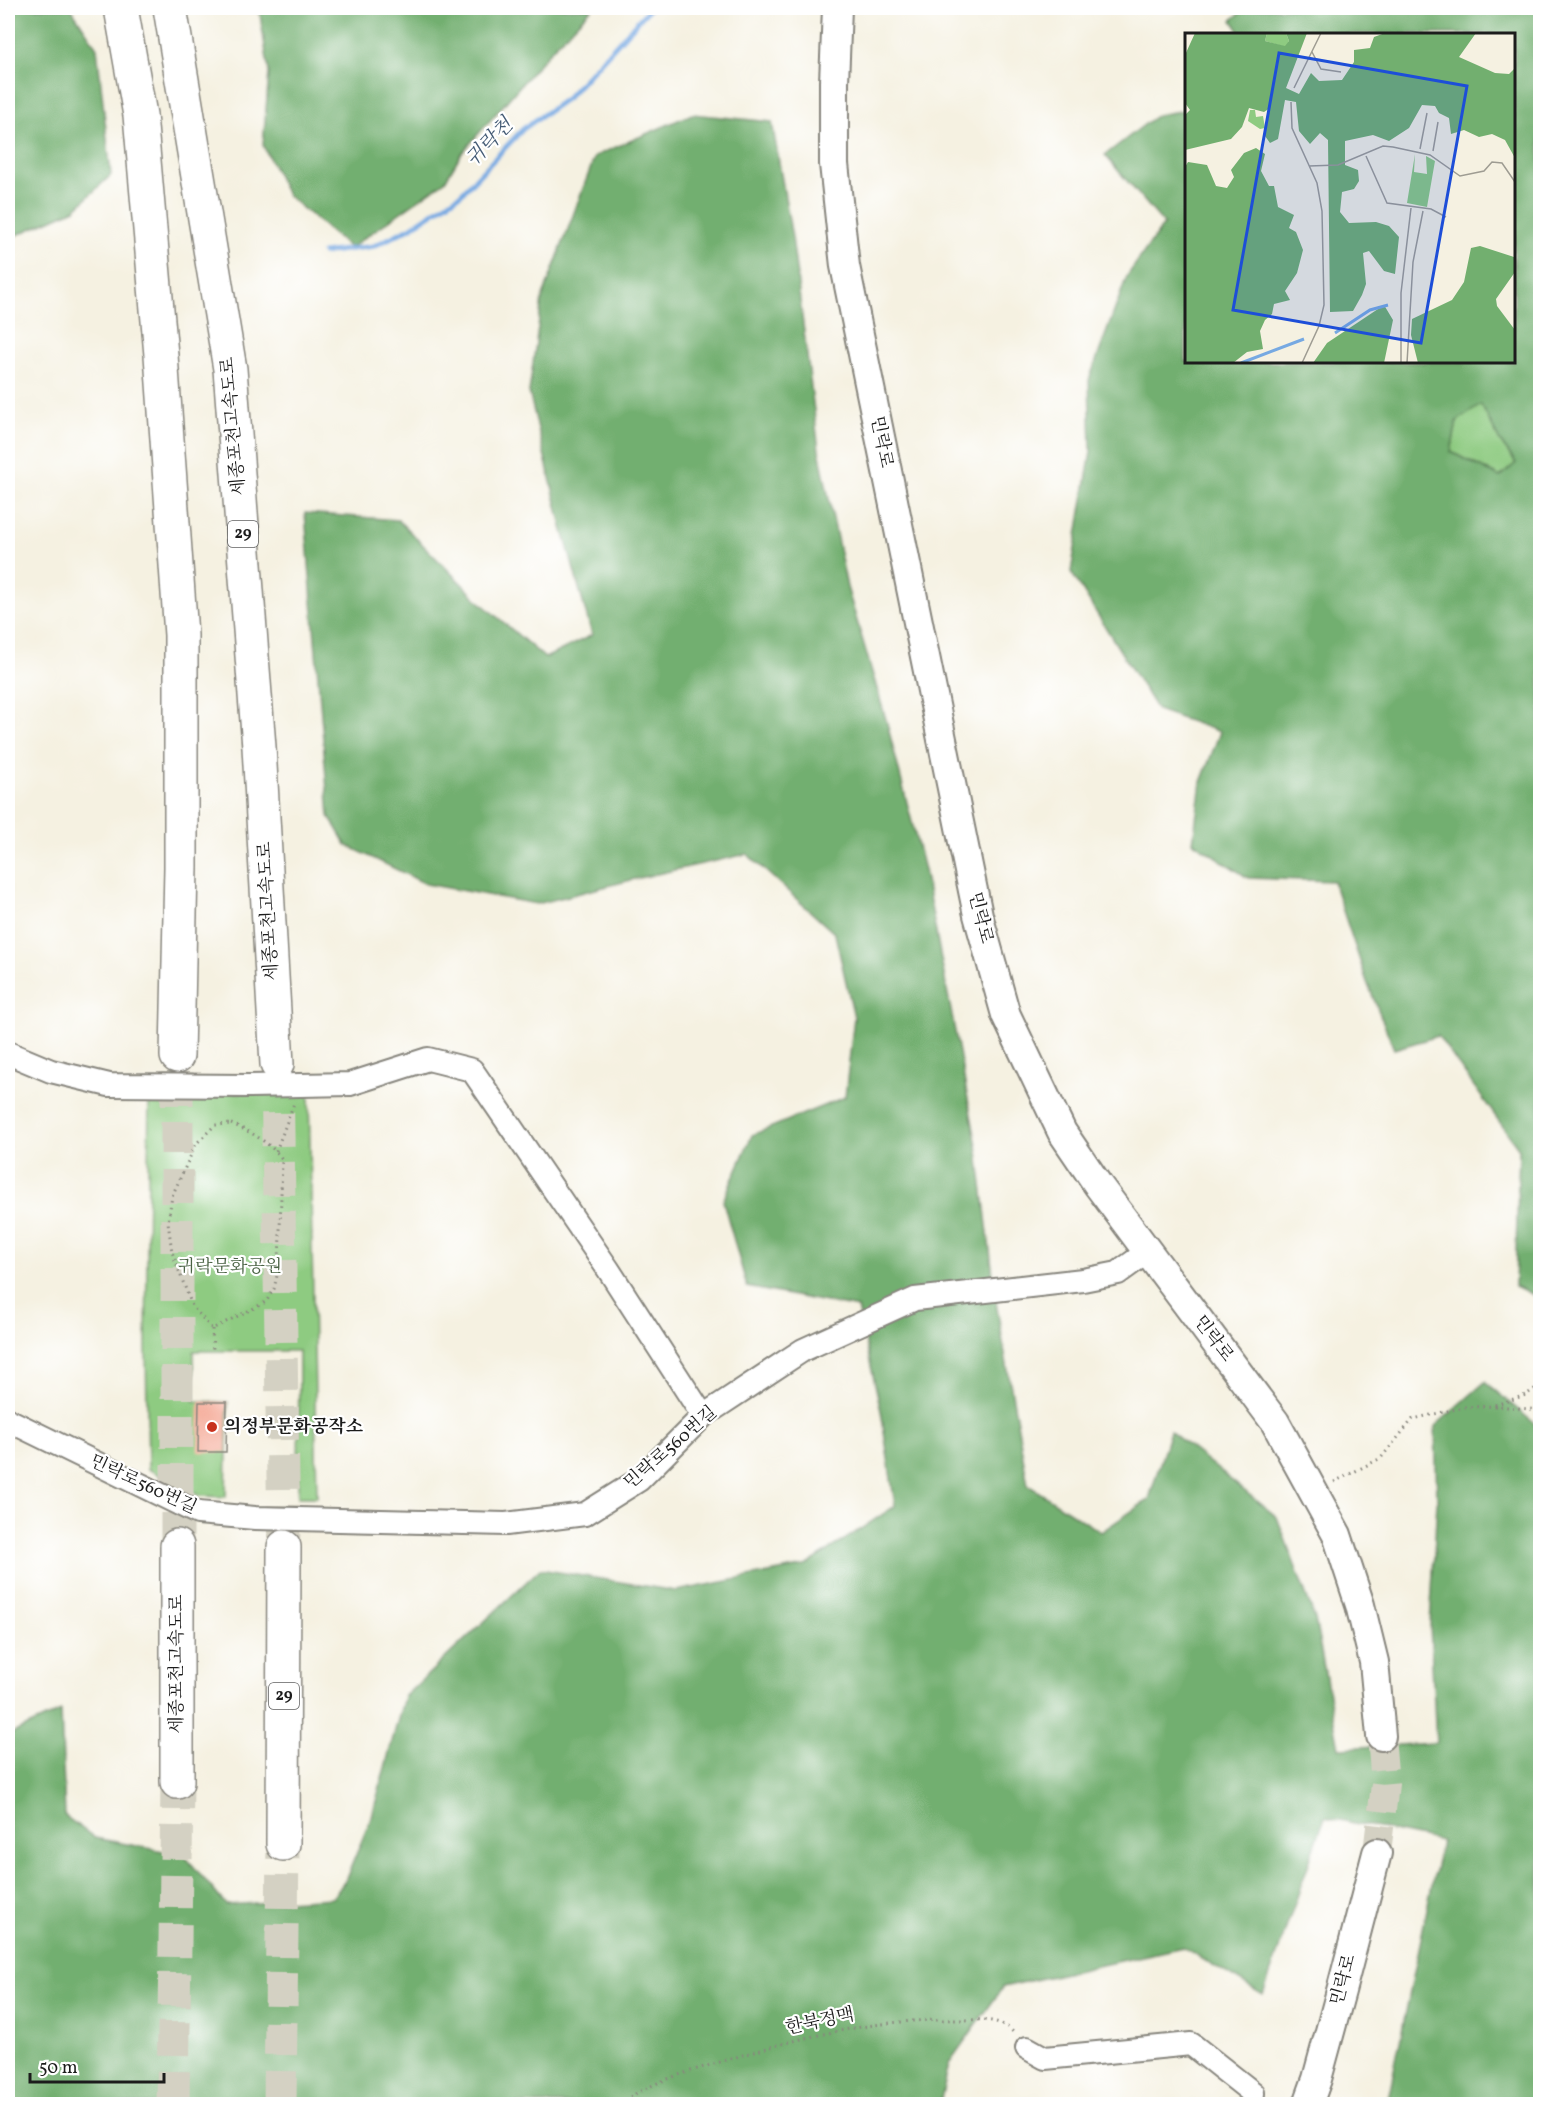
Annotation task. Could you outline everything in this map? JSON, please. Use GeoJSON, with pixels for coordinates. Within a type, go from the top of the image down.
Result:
{"type":"FeatureCollection","features":[{"type":"Feature","properties":{"kind":"highway"},"geometry":{"type":"LineString","coordinates":[[121,8],[140,115],[161,355],[181,635],[181,867],[177,1056]]}},
{"type":"Feature","properties":{"kind":"highway","name":"세종포천고속도로"},"geometry":{"type":"LineString","coordinates":[[170,8],[230,369],[289,1075]]}},
{"type":"Feature","properties":{"kind":"highway","name":"세종포천고속도로"},"geometry":{"type":"LineString","coordinates":[[177,1546],[177,1782]]}},
{"type":"Feature","properties":{"kind":"highway","name":"29"},"geometry":{"type":"LineString","coordinates":[[283,1844],[284,1547]]}},
{"type":"Feature","properties":{"kind":"main road","name":"민락로"},"geometry":{"type":"LineString","coordinates":[[837,8],[834,164],[845,266],[978,915],[1006,1015],[1062,1132],[1098,1185],[1275,1422],[1337,1535],[1360,1605],[1374,1662],[1381,1736]]}},
{"type":"Feature","properties":{"kind":"main road","name":"민락로"},"geometry":{"type":"LineString","coordinates":[[1308,2104],[1317,2079],[1377,1853]]}},
{"type":"Feature","properties":{"kind":"street"},"geometry":{"type":"LineString","coordinates":[[8,1053],[51,1071],[109,1085],[289,1075],[350,1084],[428,1059],[472,1070],[608,1269],[703,1416]]}},
{"type":"Feature","properties":{"kind":"street","name":"민락로560번길"},"geometry":{"type":"LineString","coordinates":[[8,1420],[198,1513],[255,1518],[506,1524],[585,1514],[639,1480],[703,1416],[803,1350],[915,1299],[1083,1280],[1119,1272],[1147,1251]]}},
{"type":"Feature","properties":{"kind":"street"},"geometry":{"type":"LineString","coordinates":[[1027,2048],[1045,2058],[1191,2044],[1253,2093],[1252,2104]]}},
{"type":"Feature","properties":{"kind":"path"},"geometry":{"type":"LineString","coordinates":[[276,1151],[289,1075]]}},
{"type":"Feature","properties":{"kind":"path"},"geometry":{"type":"LineString","coordinates":[[212,1329],[266,1302],[274,1288],[279,1266],[282,1159],[276,1151],[250,1131],[231,1124],[215,1125],[196,1144],[172,1196],[168,1222],[172,1252],[192,1306],[212,1329],[213,1350]]}},
{"type":"Feature","properties":{"kind":"path"},"geometry":{"type":"LineString","coordinates":[[1490,1406],[1526,1395],[1540,1385]]}},
{"type":"Feature","properties":{"kind":"path"},"geometry":{"type":"LineString","coordinates":[[1314,1492],[1381,1458],[1413,1419],[1465,1407],[1490,1406],[1540,1410]]}},
{"type":"Feature","properties":{"kind":"path","name":"한북정맥"},"geometry":{"type":"LineString","coordinates":[[620,2104],[655,2085],[733,2058],[815,2035],[884,2023],[992,2020],[1010,2029],[1027,2048]]}},
{"type":"Feature","properties":{"kind":"green space"},"geometry":{"type":"Polygon","coordinates":[[[8,8],[71,8],[97,48],[111,175],[75,209],[8,239],[8,8]]]}},
{"type":"Feature","properties":{"kind":"green space"},"geometry":{"type":"Polygon","coordinates":[[[259,8],[592,8],[552,49],[461,154],[445,181],[350,248],[287,195],[263,145],[269,73],[259,8]]]}},
{"type":"Feature","properties":{"kind":"green space"},"geometry":{"type":"Polygon","coordinates":[[[1245,8],[1540,8],[1540,1298],[1515,1286],[1519,1149],[1438,1036],[1394,1049],[1367,982],[1333,881],[1248,878],[1193,842],[1201,782],[1220,732],[1157,710],[1071,572],[1091,451],[1089,380],[1127,276],[1164,224],[1105,155],[1157,115],[1185,110],[1185,363],[1515,363],[1515,33],[1240,33],[1232,20],[1245,8]],[[1481,405],[1457,421],[1451,452],[1500,477],[1516,463],[1500,441],[1481,405]]]}},
{"type":"Feature","properties":{"kind":"green space"},"geometry":{"type":"Polygon","coordinates":[[[692,114],[772,122],[792,237],[819,450],[847,587],[887,723],[924,870],[978,1151],[997,1308],[1028,1485],[1101,1532],[1149,1499],[1170,1431],[1277,1517],[1315,1619],[1339,1748],[1436,1743],[1430,1625],[1437,1502],[1435,1426],[1485,1382],[1540,1428],[1540,2104],[1387,2104],[1441,1841],[1325,1817],[1263,1995],[1183,1947],[1003,1987],[949,2063],[940,2104],[8,2104],[8,1735],[61,1711],[65,1816],[95,1838],[184,1855],[226,1905],[332,1898],[345,1881],[372,1816],[404,1697],[540,1569],[676,1591],[805,1566],[895,1506],[881,1411],[858,1308],[747,1287],[723,1201],[752,1135],[845,1097],[854,1017],[835,934],[747,854],[537,904],[426,884],[346,845],[329,816],[305,513],[398,520],[481,603],[545,658],[592,635],[562,527],[529,392],[542,299],[595,156],[692,114]]]}},
{"type":"Feature","properties":{"kind":"green space"},"geometry":{"type":"Polygon","coordinates":[[[1481,404],[1500,441],[1516,463],[1500,477],[1451,452],[1457,421],[1481,404]]]}},
{"type":"Feature","properties":{"kind":"green space","name":"귀락문화공원"},"geometry":{"type":"Polygon","coordinates":[[[149,1091],[309,1094],[317,1497],[298,1497],[299,1351],[194,1351],[194,1401],[228,1402],[226,1497],[200,1496],[148,1469],[146,1348],[149,1091]]]}},
{"type":"Feature","properties":{"kind":"building","name":"의정부문화공작소"},"geometry":{"type":"Polygon","coordinates":[[[199,1402],[227,1402],[226,1452],[198,1452],[199,1402]]]}},
{"type":"Feature","properties":{"kind":"waterway","name":"귀락천"},"geometry":{"type":"LineString","coordinates":[[323,253],[374,246],[410,228],[461,194],[523,129],[567,98],[650,8]]}},
{"type":"Feature","properties":{"kind":"tunnel"},"geometry":{"type":"LineString","coordinates":[[177,1056],[177,1546]]}},
{"type":"Feature","properties":{"kind":"tunnel"},"geometry":{"type":"LineString","coordinates":[[277,1064],[284,1547]]}},
{"type":"Feature","properties":{"kind":"tunnel"},"geometry":{"type":"LineString","coordinates":[[1377,1853],[1385,1784],[1381,1736]]}},
{"type":"Feature","properties":{"kind":"tunnel"},"geometry":{"type":"LineString","coordinates":[[173,2104],[177,1782]]}},
{"type":"Feature","properties":{"kind":"tunnel"},"geometry":{"type":"LineString","coordinates":[[280,2104],[283,1844]]}},
{"type":"Feature","properties":{"kind":"place","name":"의정부문화공작소"},"geometry":{"type":"Point","coordinates":[212,1427]}}]}
